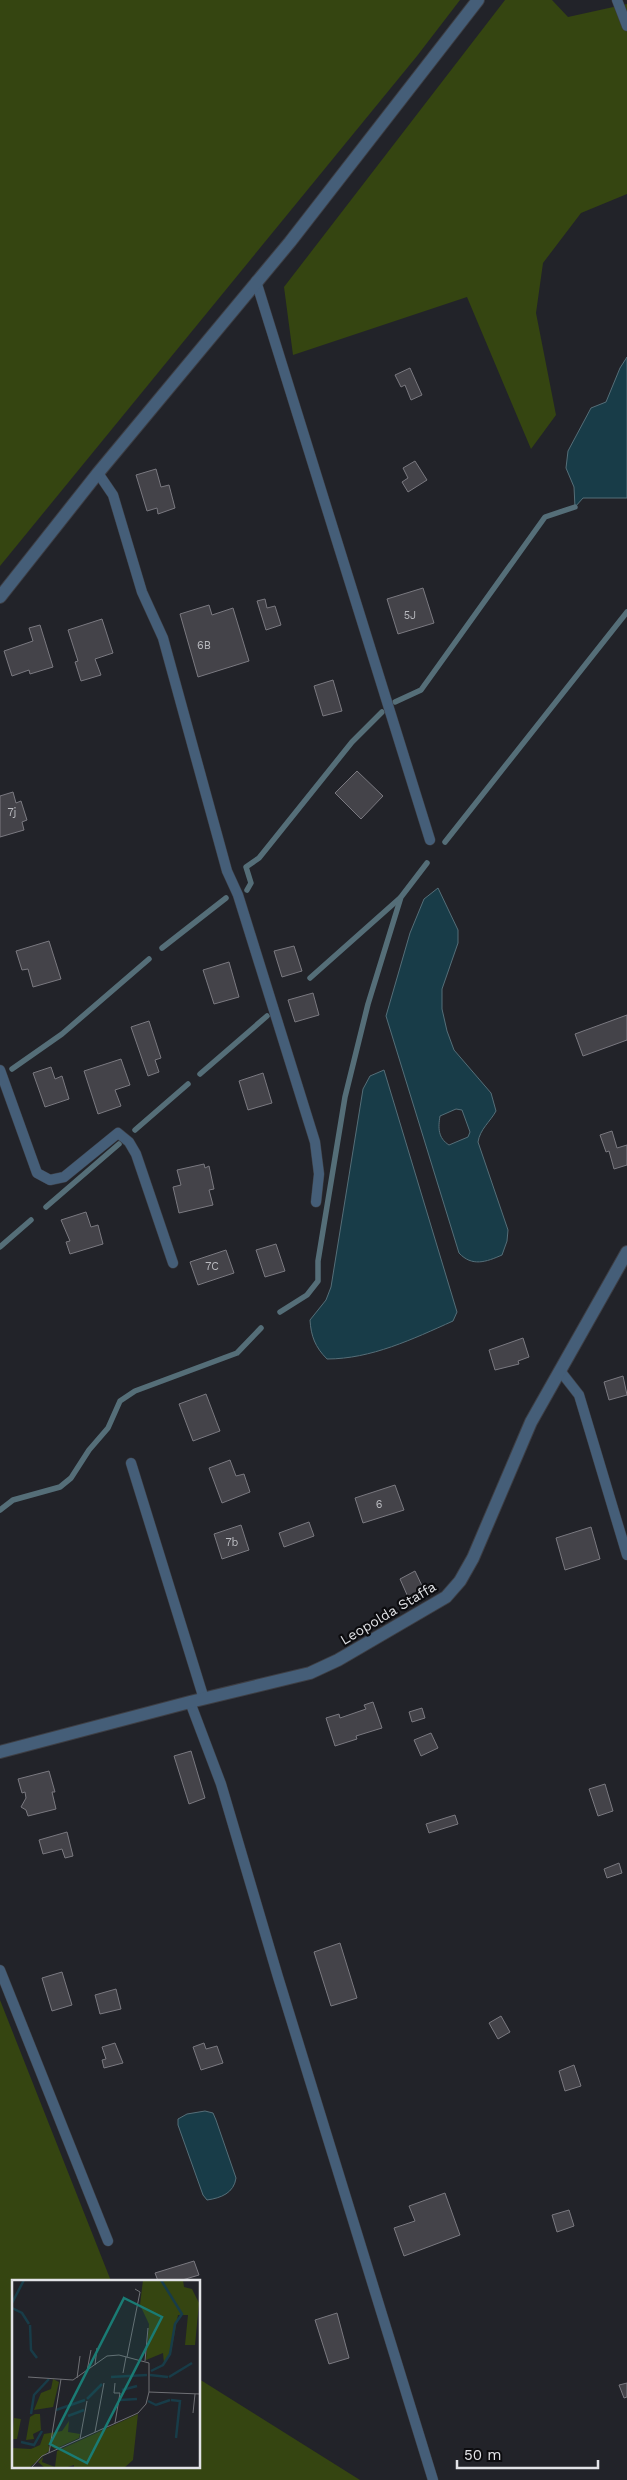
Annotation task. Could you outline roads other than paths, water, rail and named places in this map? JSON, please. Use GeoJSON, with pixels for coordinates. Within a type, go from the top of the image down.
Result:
{"type":"FeatureCollection","features":[{"type":"Feature","properties":{"kind":"street"},"geometry":{"type":"LineString","coordinates":[[0,596],[256,281],[290,242],[478,0]]}},
{"type":"Feature","properties":{"kind":"street","name":"Leopolda Staffa"},"geometry":{"type":"LineString","coordinates":[[0,1752],[190,1702],[310,1673],[338,1660],[446,1597],[460,1581],[474,1558],[531,1422],[561,1372],[627,1252]]}},
{"type":"Feature","properties":{"kind":"lane"},"geometry":{"type":"LineString","coordinates":[[617,0],[627,26]]}},
{"type":"Feature","properties":{"kind":"lane"},"geometry":{"type":"LineString","coordinates":[[256,281],[430,840]]}},
{"type":"Feature","properties":{"kind":"lane"},"geometry":{"type":"LineString","coordinates":[[98,474],[113,495],[142,592],[163,638],[227,871],[238,895],[315,1142],[319,1174],[316,1202]]}},
{"type":"Feature","properties":{"kind":"lane"},"geometry":{"type":"LineString","coordinates":[[0,1070],[37,1172],[50,1180],[64,1177],[118,1133],[128,1142],[136,1154],[173,1263]]}},
{"type":"Feature","properties":{"kind":"lane"},"geometry":{"type":"LineString","coordinates":[[561,1372],[579,1395],[627,1555]]}},
{"type":"Feature","properties":{"kind":"lane"},"geometry":{"type":"LineString","coordinates":[[132,1463],[204,1699]]}},
{"type":"Feature","properties":{"kind":"lane"},"geometry":{"type":"LineString","coordinates":[[190,1702],[221,1784],[433,2480]]}},
{"type":"Feature","properties":{"kind":"lane"},"geometry":{"type":"LineString","coordinates":[[0,1970],[108,2241]]}},
{"type":"Feature","properties":{"kind":"water"},"geometry":{"type":"Polygon","coordinates":[[[627,357],[627,498],[583,498],[575,507],[574,487],[566,468],[568,451],[591,408],[606,402],[620,368],[627,357]]]}},
{"type":"Feature","properties":{"kind":"water"},"geometry":{"type":"Polygon","coordinates":[[[438,888],[458,930],[458,943],[442,989],[442,1009],[454,1050],[491,1093],[496,1111],[483,1129],[478,1142],[508,1230],[507,1241],[502,1255],[479,1262],[469,1260],[459,1253],[386,1016],[410,933],[424,899],[438,888]],[[456,1109],[440,1116],[441,1136],[449,1145],[468,1137],[470,1132],[462,1110],[456,1109]]]}},
{"type":"Feature","properties":{"kind":"water"},"geometry":{"type":"Polygon","coordinates":[[[384,1070],[457,1312],[453,1321],[392,1347],[360,1356],[327,1359],[314,1341],[310,1320],[326,1300],[331,1287],[363,1089],[370,1076],[384,1070]]]}},
{"type":"Feature","properties":{"kind":"water"},"geometry":{"type":"Polygon","coordinates":[[[205,2111],[213,2113],[236,2178],[230,2191],[217,2198],[207,2200],[203,2195],[178,2125],[178,2119],[187,2114],[205,2111]]]}},
{"type":"Feature","properties":{"kind":"waterway"},"geometry":{"type":"LineString","coordinates":[[395,702],[421,690],[545,517],[575,507]]}},
{"type":"Feature","properties":{"kind":"waterway"},"geometry":{"type":"LineString","coordinates":[[445,842],[627,612]]}},
{"type":"Feature","properties":{"kind":"waterway"},"geometry":{"type":"LineString","coordinates":[[247,890],[251,883],[246,867],[259,858],[352,742],[382,712]]}},
{"type":"Feature","properties":{"kind":"waterway"},"geometry":{"type":"LineString","coordinates":[[280,1312],[307,1295],[318,1281],[318,1261],[345,1097],[368,1004],[401,897],[427,863]]}},
{"type":"Feature","properties":{"kind":"waterway"},"geometry":{"type":"LineString","coordinates":[[162,948],[226,898]]}},
{"type":"Feature","properties":{"kind":"waterway"},"geometry":{"type":"LineString","coordinates":[[310,978],[400,898]]}},
{"type":"Feature","properties":{"kind":"waterway"},"geometry":{"type":"LineString","coordinates":[[12,1069],[62,1034],[149,959]]}},
{"type":"Feature","properties":{"kind":"waterway"},"geometry":{"type":"LineString","coordinates":[[200,1074],[267,1016]]}},
{"type":"Feature","properties":{"kind":"waterway"},"geometry":{"type":"LineString","coordinates":[[135,1130],[188,1084]]}},
{"type":"Feature","properties":{"kind":"waterway"},"geometry":{"type":"LineString","coordinates":[[46,1207],[119,1144]]}},
{"type":"Feature","properties":{"kind":"waterway"},"geometry":{"type":"LineString","coordinates":[[0,1247],[31,1220]]}},
{"type":"Feature","properties":{"kind":"waterway"},"geometry":{"type":"LineString","coordinates":[[0,1510],[13,1500],[60,1487],[71,1478],[89,1450],[108,1428],[120,1401],[135,1391],[237,1353],[261,1328]]}}]}
